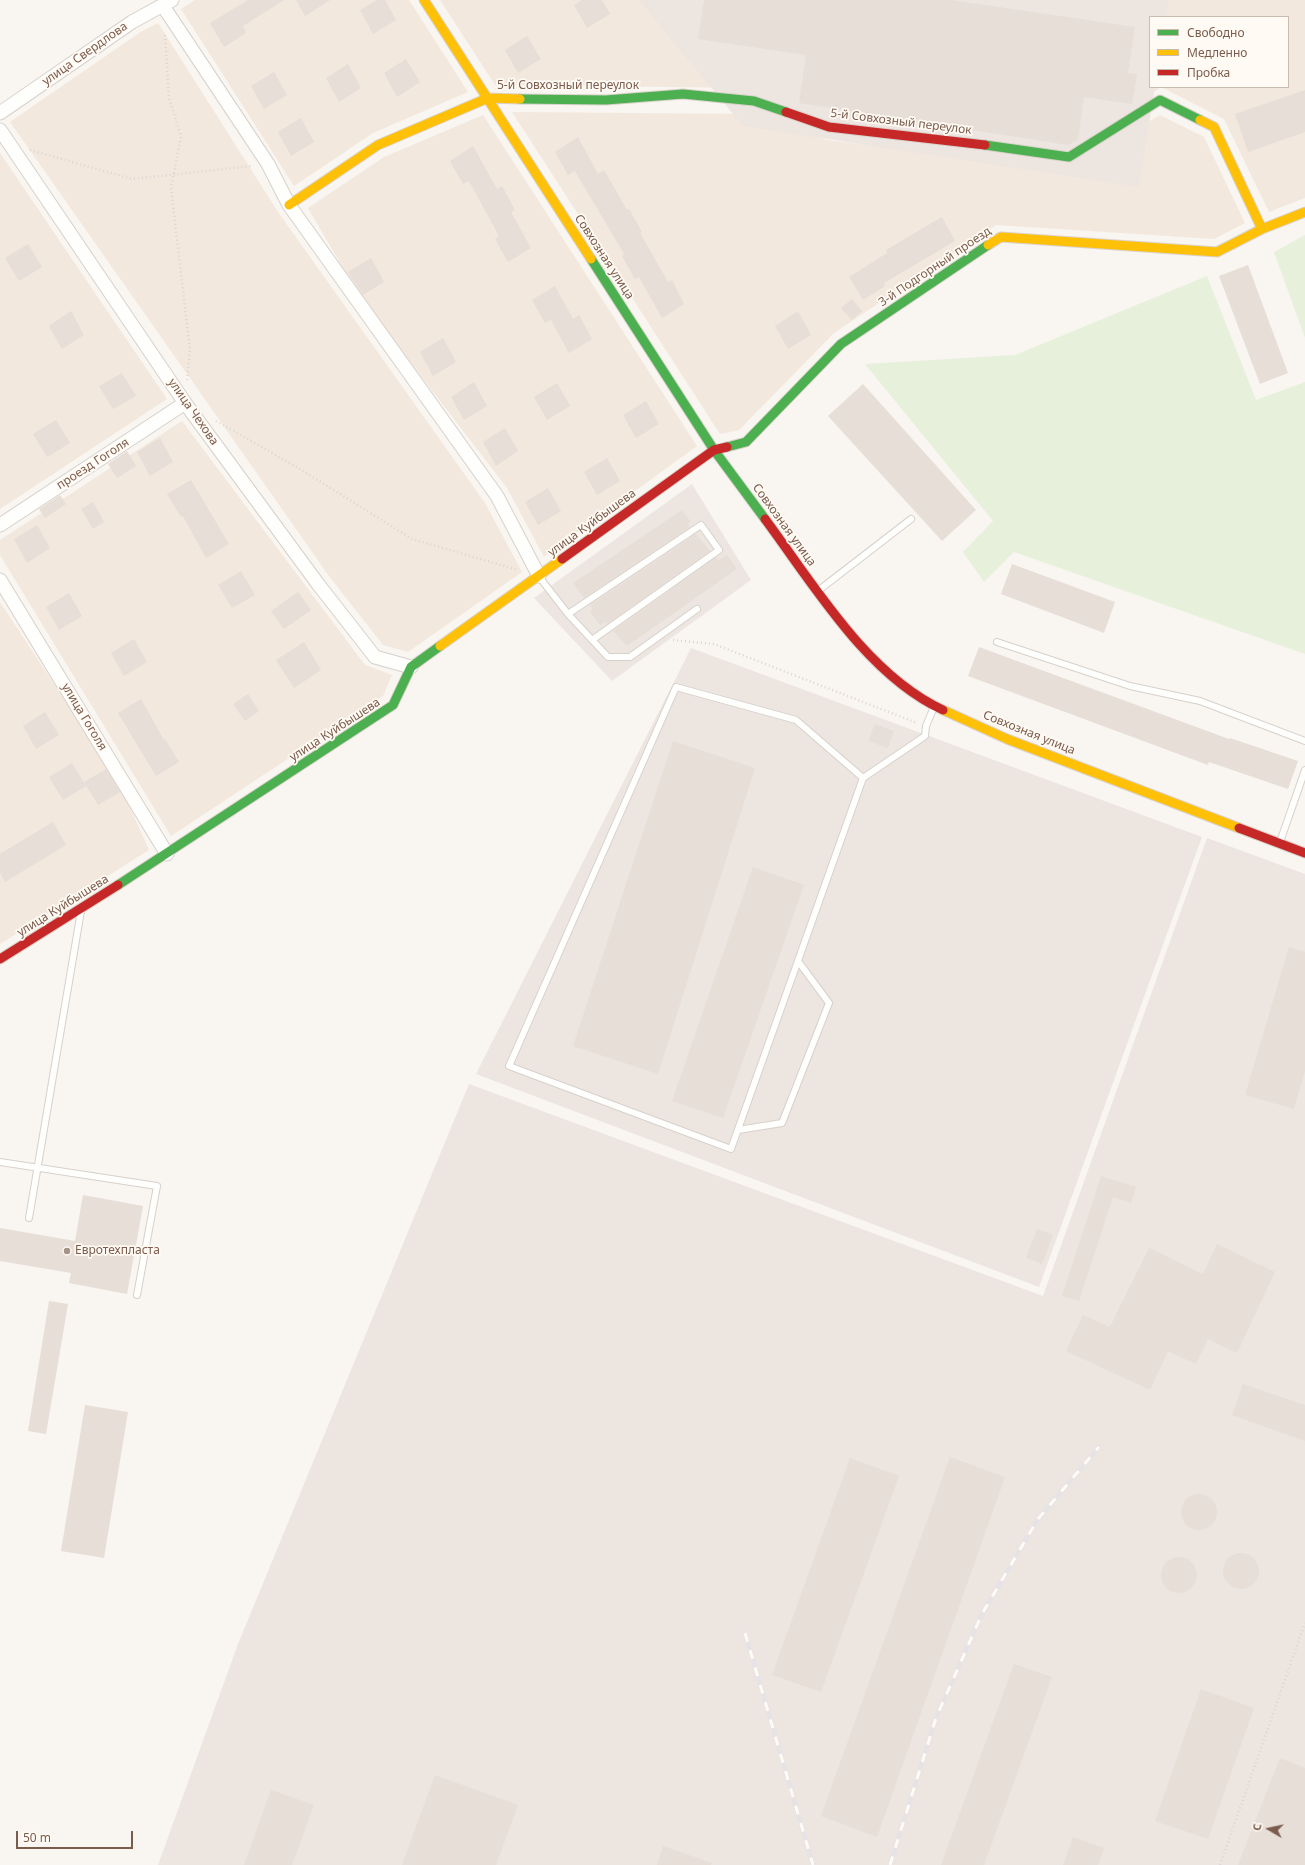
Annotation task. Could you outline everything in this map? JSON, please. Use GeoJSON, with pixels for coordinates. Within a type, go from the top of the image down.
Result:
{"type":"FeatureCollection","features":[{"type":"Feature","properties":{"kind":"street","name":"Совхозная улица"},"geometry":{"type":"LineString","coordinates":[[424,0],[714,450],[818,591],[868,654],[890,676],[914,694],[935,706],[1007,739],[1280,844],[1305,852]]}},
{"type":"Feature","properties":{"kind":"street","name":"улица Свердлова"},"geometry":{"type":"LineString","coordinates":[[0,113],[132,22],[167,3]]}},
{"type":"Feature","properties":{"kind":"street"},"geometry":{"type":"LineString","coordinates":[[167,3],[268,164],[289,205],[497,496],[539,576]]}},
{"type":"Feature","properties":{"kind":"street","name":"5-й Совхозный переулок"},"geometry":{"type":"LineString","coordinates":[[289,205],[378,145],[488,98],[606,100],[684,94],[746,100],[754,101],[829,127],[1069,157],[1160,100],[1214,127],[1262,229]]}},
{"type":"Feature","properties":{"kind":"street","name":"улица Чехова"},"geometry":{"type":"LineString","coordinates":[[0,130],[185,403],[318,584],[375,657],[410,667]]}},
{"type":"Feature","properties":{"kind":"street","name":"3-й Подгорный проезд"},"geometry":{"type":"LineString","coordinates":[[714,450],[746,442],[841,344],[1001,237],[1217,252],[1262,229],[1305,212]]}},
{"type":"Feature","properties":{"kind":"street","name":"проезд Гоголя"},"geometry":{"type":"LineString","coordinates":[[0,524],[185,403]]}},
{"type":"Feature","properties":{"kind":"street","name":"улица Куйбышева"},"geometry":{"type":"LineString","coordinates":[[0,959],[167,854],[393,705],[410,667],[714,450]]}},
{"type":"Feature","properties":{"kind":"street","name":"улица Гоголя"},"geometry":{"type":"LineString","coordinates":[[0,580],[167,854]]}},
{"type":"Feature","properties":{"kind":"lane"},"geometry":{"type":"LineString","coordinates":[[818,591],[911,518]]}},
{"type":"Feature","properties":{"kind":"lane"},"geometry":{"type":"LineString","coordinates":[[568,614],[701,525],[719,550],[592,640]]}},
{"type":"Feature","properties":{"kind":"lane"},"geometry":{"type":"LineString","coordinates":[[539,576],[568,614],[608,657],[630,657],[654,638],[697,609]]}},
{"type":"Feature","properties":{"kind":"lane"},"geometry":{"type":"LineString","coordinates":[[997,642],[1130,686],[1200,701],[1305,742]]}},
{"type":"Feature","properties":{"kind":"lane"},"geometry":{"type":"LineString","coordinates":[[864,778],[796,720],[676,687],[509,1066],[731,1149],[864,778],[925,736],[926,726],[932,716],[935,706]]}},
{"type":"Feature","properties":{"kind":"lane"},"geometry":{"type":"LineString","coordinates":[[1280,844],[1305,770]]}},
{"type":"Feature","properties":{"kind":"lane"},"geometry":{"type":"LineString","coordinates":[[29,1218],[82,908]]}},
{"type":"Feature","properties":{"kind":"lane"},"geometry":{"type":"LineString","coordinates":[[738,1130],[782,1123],[829,1003],[798,961]]}},
{"type":"Feature","properties":{"kind":"lane"},"geometry":{"type":"LineString","coordinates":[[0,1162],[157,1186],[137,1295]]}},
{"type":"Feature","properties":{"kind":"path"},"geometry":{"type":"LineString","coordinates":[[164,29],[169,98],[181,136],[171,188],[190,350],[185,403]]}},
{"type":"Feature","properties":{"kind":"path"},"geometry":{"type":"LineString","coordinates":[[10,144],[132,179],[268,164]]}},
{"type":"Feature","properties":{"kind":"path"},"geometry":{"type":"LineString","coordinates":[[212,418],[300,468],[412,539],[539,576]]}},
{"type":"Feature","properties":{"kind":"path"},"geometry":{"type":"LineString","coordinates":[[654,638],[714,644],[926,726]]}},
{"type":"Feature","properties":{"kind":"path"},"geometry":{"type":"LineString","coordinates":[[1220,1865],[1305,1623]]}},
{"type":"Feature","properties":{"kind":"shaded area"},"geometry":{"type":"Polygon","coordinates":[[[195,0],[409,0],[468,92],[373,133],[294,186],[181,9],[195,0]]]}},
{"type":"Feature","properties":{"kind":"shaded area"},"geometry":{"type":"Polygon","coordinates":[[[440,0],[1305,0],[1305,198],[1269,212],[1224,119],[1163,88],[1289,88],[1289,16],[1149,16],[1149,88],[1160,88],[1078,148],[755,88],[495,85],[440,0]]]}},
{"type":"Feature","properties":{"kind":"shaded area"},"geometry":{"type":"Polygon","coordinates":[[[639,0],[1169,0],[1166,16],[1149,16],[1149,88],[1155,88],[1139,187],[743,126],[639,0]]]}},
{"type":"Feature","properties":{"kind":"shaded area"},"geometry":{"type":"Polygon","coordinates":[[[158,23],[278,212],[485,503],[522,572],[408,652],[383,645],[329,576],[10,122],[139,33],[158,23]]]}},
{"type":"Feature","properties":{"kind":"shaded area"},"geometry":{"type":"Polygon","coordinates":[[[512,112],[751,114],[827,140],[1069,170],[1160,115],[1204,137],[1245,223],[1214,239],[996,225],[834,333],[739,430],[720,434],[512,112]]]}},
{"type":"Feature","properties":{"kind":"shaded area"},"geometry":{"type":"Polygon","coordinates":[[[483,115],[697,446],[544,557],[507,488],[360,297],[308,208],[384,157],[483,115]]]}},
{"type":"Feature","properties":{"kind":"shaded area"},"geometry":{"type":"Polygon","coordinates":[[[0,153],[167,399],[0,509],[0,153]]]}},
{"type":"Feature","properties":{"kind":"shaded area"},"geometry":{"type":"Polygon","coordinates":[[[182,421],[365,665],[392,675],[383,696],[171,836],[0,555],[0,540],[182,421]]]}},
{"type":"Feature","properties":{"kind":"shaded area"},"geometry":{"type":"Polygon","coordinates":[[[692,484],[751,580],[612,681],[534,598],[692,484]]]}},
{"type":"Feature","properties":{"kind":"shaded area"},"geometry":{"type":"Polygon","coordinates":[[[0,602],[108,766],[124,794],[149,850],[0,944],[0,602]]]}},
{"type":"Feature","properties":{"kind":"shaded area"},"geometry":{"type":"Polygon","coordinates":[[[691,648],[1202,837],[1039,1287],[476,1074],[691,648]]]}},
{"type":"Feature","properties":{"kind":"shaded area"},"geometry":{"type":"Polygon","coordinates":[[[1207,838],[1305,874],[1305,1865],[158,1865],[238,1644],[469,1084],[1043,1296],[1207,838]]]}},
{"type":"Feature","properties":{"kind":"green space"},"geometry":{"type":"Polygon","coordinates":[[[1305,235],[1305,338],[1274,252],[1305,235]]]}},
{"type":"Feature","properties":{"kind":"green space"},"geometry":{"type":"Polygon","coordinates":[[[1207,276],[1256,400],[1305,382],[1305,654],[1014,552],[984,582],[963,552],[993,521],[865,364],[1015,355],[1207,276]]]}},
{"type":"Feature","properties":{"kind":"building"},"geometry":{"type":"Polygon","coordinates":[[[248,0],[284,0],[243,26],[246,33],[224,47],[210,23],[248,0]]]}},
{"type":"Feature","properties":{"kind":"building"},"geometry":{"type":"Polygon","coordinates":[[[296,0],[330,0],[305,16],[296,0]]]}},
{"type":"Feature","properties":{"kind":"building"},"geometry":{"type":"Polygon","coordinates":[[[377,0],[385,0],[396,20],[373,34],[360,10],[377,0]]]}},
{"type":"Feature","properties":{"kind":"building"},"geometry":{"type":"Polygon","coordinates":[[[582,0],[602,0],[610,14],[587,28],[574,5],[582,0]]]}},
{"type":"Feature","properties":{"kind":"building"},"geometry":{"type":"Polygon","coordinates":[[[704,0],[951,0],[1135,27],[1128,73],[1137,74],[1132,104],[1084,97],[1078,139],[1068,145],[799,103],[806,55],[698,39],[704,0]]]}},
{"type":"Feature","properties":{"kind":"building"},"geometry":{"type":"Polygon","coordinates":[[[527,36],[541,59],[518,73],[505,50],[527,36]]]}},
{"type":"Feature","properties":{"kind":"building"},"geometry":{"type":"Polygon","coordinates":[[[406,59],[420,82],[397,97],[384,73],[406,59]]]}},
{"type":"Feature","properties":{"kind":"building"},"geometry":{"type":"Polygon","coordinates":[[[348,64],[361,88],[339,102],[326,78],[348,64]]]}},
{"type":"Feature","properties":{"kind":"building"},"geometry":{"type":"Polygon","coordinates":[[[274,72],[287,95],[264,109],[251,86],[274,72]]]}},
{"type":"Feature","properties":{"kind":"building"},"geometry":{"type":"Polygon","coordinates":[[[1305,90],[1305,132],[1248,152],[1235,114],[1305,90]]]}},
{"type":"Feature","properties":{"kind":"building"},"geometry":{"type":"Polygon","coordinates":[[[301,118],[314,142],[291,156],[278,132],[301,118]]]}},
{"type":"Feature","properties":{"kind":"building"},"geometry":{"type":"Polygon","coordinates":[[[578,137],[598,174],[604,170],[627,210],[629,209],[642,232],[640,233],[668,282],[672,280],[684,304],[662,318],[639,277],[635,279],[622,256],[624,254],[575,171],[568,175],[555,152],[578,137]]]}},
{"type":"Feature","properties":{"kind":"building"},"geometry":{"type":"Polygon","coordinates":[[[473,146],[497,189],[502,186],[515,210],[511,212],[531,248],[508,262],[495,239],[499,236],[469,181],[463,184],[450,161],[473,146]]]}},
{"type":"Feature","properties":{"kind":"building"},"geometry":{"type":"Polygon","coordinates":[[[942,217],[955,241],[884,283],[885,286],[863,300],[849,277],[887,253],[886,250],[942,217]]]}},
{"type":"Feature","properties":{"kind":"building"},"geometry":{"type":"Polygon","coordinates":[[[28,244],[42,267],[19,281],[5,258],[28,244]]]}},
{"type":"Feature","properties":{"kind":"building"},"geometry":{"type":"Polygon","coordinates":[[[371,258],[384,282],[363,295],[348,272],[371,258]]]}},
{"type":"Feature","properties":{"kind":"building"},"geometry":{"type":"Polygon","coordinates":[[[1248,265],[1288,373],[1260,384],[1219,276],[1248,265]]]}},
{"type":"Feature","properties":{"kind":"building"},"geometry":{"type":"Polygon","coordinates":[[[555,286],[573,319],[579,315],[592,339],[569,353],[551,320],[545,323],[532,300],[555,286]]]}},
{"type":"Feature","properties":{"kind":"building"},"geometry":{"type":"Polygon","coordinates":[[[852,299],[862,311],[852,320],[841,308],[852,299]]]}},
{"type":"Feature","properties":{"kind":"building"},"geometry":{"type":"Polygon","coordinates":[[[71,311],[84,335],[62,349],[49,326],[71,311]]]}},
{"type":"Feature","properties":{"kind":"building"},"geometry":{"type":"Polygon","coordinates":[[[798,311],[811,335],[788,349],[775,326],[798,311]]]}},
{"type":"Feature","properties":{"kind":"building"},"geometry":{"type":"Polygon","coordinates":[[[443,338],[456,362],[433,376],[420,352],[443,338]]]}},
{"type":"Feature","properties":{"kind":"building"},"geometry":{"type":"Polygon","coordinates":[[[122,373],[136,396],[113,409],[99,386],[122,373]]]}},
{"type":"Feature","properties":{"kind":"building"},"geometry":{"type":"Polygon","coordinates":[[[474,382],[487,406],[464,420],[451,397],[474,382]]]}},
{"type":"Feature","properties":{"kind":"building"},"geometry":{"type":"Polygon","coordinates":[[[557,383],[570,406],[547,420],[534,397],[557,383]]]}},
{"type":"Feature","properties":{"kind":"building"},"geometry":{"type":"Polygon","coordinates":[[[863,384],[976,510],[942,541],[828,416],[863,384]]]}},
{"type":"Feature","properties":{"kind":"building"},"geometry":{"type":"Polygon","coordinates":[[[646,401],[659,424],[636,438],[623,415],[646,401]]]}},
{"type":"Feature","properties":{"kind":"building"},"geometry":{"type":"Polygon","coordinates":[[[56,420],[70,443],[47,457],[33,434],[56,420]]]}},
{"type":"Feature","properties":{"kind":"building"},"geometry":{"type":"Polygon","coordinates":[[[505,428],[518,451],[496,466],[483,442],[505,428]]]}},
{"type":"Feature","properties":{"kind":"building"},"geometry":{"type":"Polygon","coordinates":[[[160,438],[173,462],[150,476],[137,452],[160,438]]]}},
{"type":"Feature","properties":{"kind":"building"},"geometry":{"type":"Polygon","coordinates":[[[127,451],[136,466],[117,478],[108,464],[127,451]]]}},
{"type":"Feature","properties":{"kind":"building"},"geometry":{"type":"Polygon","coordinates":[[[607,458],[620,481],[597,495],[584,472],[607,458]]]}},
{"type":"Feature","properties":{"kind":"building"},"geometry":{"type":"Polygon","coordinates":[[[191,480],[229,544],[206,558],[183,516],[181,517],[167,494],[191,480]]]}},
{"type":"Feature","properties":{"kind":"building"},"geometry":{"type":"Polygon","coordinates":[[[548,488],[561,511],[538,525],[525,502],[548,488]]]}},
{"type":"Feature","properties":{"kind":"building"},"geometry":{"type":"Polygon","coordinates":[[[60,495],[66,504],[45,518],[39,509],[60,495]]]}},
{"type":"Feature","properties":{"kind":"building"},"geometry":{"type":"Polygon","coordinates":[[[93,502],[104,522],[93,529],[81,509],[93,502]]]}},
{"type":"Feature","properties":{"kind":"building"},"geometry":{"type":"Polygon","coordinates":[[[682,510],[691,522],[687,524],[690,527],[584,598],[573,583],[682,510]]]}},
{"type":"Feature","properties":{"kind":"building"},"geometry":{"type":"Polygon","coordinates":[[[37,525],[50,548],[27,563],[14,539],[37,525]]]}},
{"type":"Feature","properties":{"kind":"building"},"geometry":{"type":"Polygon","coordinates":[[[696,534],[710,551],[607,624],[606,622],[600,625],[590,612],[593,610],[590,605],[696,534]]]}},
{"type":"Feature","properties":{"kind":"building"},"geometry":{"type":"Polygon","coordinates":[[[727,555],[737,569],[627,646],[613,631],[716,557],[719,560],[727,555]]]}},
{"type":"Feature","properties":{"kind":"building"},"geometry":{"type":"Polygon","coordinates":[[[1012,564],[1115,602],[1104,633],[1001,594],[1012,564]]]}},
{"type":"Feature","properties":{"kind":"building"},"geometry":{"type":"Polygon","coordinates":[[[241,571],[255,595],[232,608],[218,585],[241,571]]]}},
{"type":"Feature","properties":{"kind":"building"},"geometry":{"type":"Polygon","coordinates":[[[298,592],[311,610],[284,629],[271,611],[298,592]]]}},
{"type":"Feature","properties":{"kind":"building"},"geometry":{"type":"Polygon","coordinates":[[[69,593],[82,616],[59,630],[46,607],[69,593]]]}},
{"type":"Feature","properties":{"kind":"building"},"geometry":{"type":"Polygon","coordinates":[[[134,639],[147,662],[124,676],[111,653],[134,639]]]}},
{"type":"Feature","properties":{"kind":"building"},"geometry":{"type":"Polygon","coordinates":[[[304,642],[321,670],[294,688],[276,660],[304,642]]]}},
{"type":"Feature","properties":{"kind":"building"},"geometry":{"type":"Polygon","coordinates":[[[979,647],[1229,739],[1230,738],[1298,761],[1288,789],[1209,762],[1208,765],[968,676],[979,647]]]}},
{"type":"Feature","properties":{"kind":"building"},"geometry":{"type":"Polygon","coordinates":[[[248,694],[259,711],[245,721],[233,704],[248,694]]]}},
{"type":"Feature","properties":{"kind":"building"},"geometry":{"type":"Polygon","coordinates":[[[141,699],[164,740],[165,739],[179,762],[156,776],[118,713],[141,699]]]}},
{"type":"Feature","properties":{"kind":"building"},"geometry":{"type":"Polygon","coordinates":[[[45,712],[59,735],[36,749],[23,726],[45,712]]]}},
{"type":"Feature","properties":{"kind":"building"},"geometry":{"type":"Polygon","coordinates":[[[875,724],[894,731],[888,748],[868,741],[875,724]]]}},
{"type":"Feature","properties":{"kind":"building"},"geometry":{"type":"Polygon","coordinates":[[[673,741],[755,768],[658,1074],[573,1046],[673,741]]]}},
{"type":"Feature","properties":{"kind":"building"},"geometry":{"type":"Polygon","coordinates":[[[72,763],[86,786],[63,800],[49,777],[72,763]]]}},
{"type":"Feature","properties":{"kind":"building"},"geometry":{"type":"Polygon","coordinates":[[[106,769],[120,792],[98,805],[84,782],[106,769]]]}},
{"type":"Feature","properties":{"kind":"building"},"geometry":{"type":"Polygon","coordinates":[[[53,822],[66,845],[5,882],[0,873],[0,854],[53,822]]]}},
{"type":"Feature","properties":{"kind":"building"},"geometry":{"type":"Polygon","coordinates":[[[753,867],[804,885],[723,1118],[672,1101],[753,867]]]}},
{"type":"Feature","properties":{"kind":"building"},"geometry":{"type":"Polygon","coordinates":[[[1289,947],[1305,952],[1305,1071],[1294,1109],[1245,1095],[1289,947]]]}},
{"type":"Feature","properties":{"kind":"building"},"geometry":{"type":"Polygon","coordinates":[[[1101,1176],[1136,1187],[1131,1203],[1113,1197],[1079,1301],[1062,1296],[1101,1176]]]}},
{"type":"Feature","properties":{"kind":"building","name":"Евротехпласта"},"geometry":{"type":"Polygon","coordinates":[[[83,1195],[143,1206],[127,1294],[69,1283],[71,1273],[0,1261],[0,1228],[75,1241],[83,1195]]]}},
{"type":"Feature","properties":{"kind":"building"},"geometry":{"type":"Polygon","coordinates":[[[1037,1229],[1053,1235],[1042,1264],[1026,1258],[1037,1229]]]}},
{"type":"Feature","properties":{"kind":"building"},"geometry":{"type":"Polygon","coordinates":[[[1217,1244],[1275,1272],[1237,1353],[1208,1339],[1196,1364],[1168,1351],[1150,1390],[1066,1351],[1083,1315],[1110,1327],[1149,1248],[1203,1274],[1217,1244]]]}},
{"type":"Feature","properties":{"kind":"building"},"geometry":{"type":"Polygon","coordinates":[[[49,1301],[68,1304],[46,1434],[28,1431],[49,1301]]]}},
{"type":"Feature","properties":{"kind":"building"},"geometry":{"type":"Polygon","coordinates":[[[1243,1384],[1305,1405],[1305,1441],[1232,1415],[1243,1384]]]}},
{"type":"Feature","properties":{"kind":"building"},"geometry":{"type":"Polygon","coordinates":[[[85,1405],[128,1412],[104,1558],[61,1551],[85,1405]]]}},
{"type":"Feature","properties":{"kind":"building"},"geometry":{"type":"Polygon","coordinates":[[[950,1457],[1005,1477],[877,1837],[821,1816],[950,1457]]]}},
{"type":"Feature","properties":{"kind":"building"},"geometry":{"type":"Polygon","coordinates":[[[850,1458],[899,1476],[821,1692],[772,1675],[850,1458]]]}},
{"type":"Feature","properties":{"kind":"building"},"geometry":{"type":"Polygon","coordinates":[[[1199,1494],[1212,1499],[1217,1512],[1212,1525],[1199,1530],[1186,1525],[1181,1512],[1186,1499],[1199,1494]]]}},
{"type":"Feature","properties":{"kind":"building"},"geometry":{"type":"Polygon","coordinates":[[[1241,1553],[1254,1558],[1259,1571],[1254,1584],[1241,1589],[1228,1584],[1223,1571],[1228,1558],[1241,1553]]]}},
{"type":"Feature","properties":{"kind":"building"},"geometry":{"type":"Polygon","coordinates":[[[1179,1557],[1192,1562],[1197,1575],[1192,1588],[1179,1593],[1166,1588],[1161,1575],[1166,1562],[1179,1557]]]}},
{"type":"Feature","properties":{"kind":"building"},"geometry":{"type":"Polygon","coordinates":[[[1014,1664],[1052,1677],[984,1865],[941,1865],[1014,1664]]]}},
{"type":"Feature","properties":{"kind":"building"},"geometry":{"type":"Polygon","coordinates":[[[1201,1689],[1254,1708],[1208,1839],[1155,1821],[1201,1689]]]}},
{"type":"Feature","properties":{"kind":"building"},"geometry":{"type":"Polygon","coordinates":[[[1280,1758],[1305,1768],[1305,1865],[1238,1865],[1280,1758]]]}},
{"type":"Feature","properties":{"kind":"building"},"geometry":{"type":"Polygon","coordinates":[[[435,1775],[518,1805],[496,1865],[402,1865],[435,1775]]]}},
{"type":"Feature","properties":{"kind":"building"},"geometry":{"type":"Polygon","coordinates":[[[271,1790],[314,1805],[292,1865],[244,1865],[271,1790]]]}},
{"type":"Feature","properties":{"kind":"building"},"geometry":{"type":"Polygon","coordinates":[[[1073,1837],[1104,1848],[1098,1865],[1063,1865],[1073,1837]]]}},
{"type":"Feature","properties":{"kind":"building"},"geometry":{"type":"Polygon","coordinates":[[[663,1846],[712,1863],[711,1865],[657,1865],[663,1846]]]}},
{"type":"Feature","properties":{"kind":"railway"},"geometry":{"type":"LineString","coordinates":[[890,1865],[936,1718],[982,1614],[1038,1519],[1099,1447]]}},
{"type":"Feature","properties":{"kind":"railway"},"geometry":{"type":"LineString","coordinates":[[745,1633],[813,1865]]}},
{"type":"Feature","properties":{"kind":"traffic: fast"},"geometry":{"type":"LineString","coordinates":[[520,99],[606,100],[683,94],[754,101],[786,112]]}},
{"type":"Feature","properties":{"kind":"traffic: fast"},"geometry":{"type":"LineString","coordinates":[[985,145],[1069,157],[1160,100],[1200,120]]}},
{"type":"Feature","properties":{"kind":"traffic: fast"},"geometry":{"type":"LineString","coordinates":[[727,447],[746,442],[841,344],[988,245]]}},
{"type":"Feature","properties":{"kind":"traffic: fast"},"geometry":{"type":"LineString","coordinates":[[591,259],[714,450],[765,519]]}},
{"type":"Feature","properties":{"kind":"traffic: fast"},"geometry":{"type":"LineString","coordinates":[[118,885],[393,705],[411,667],[440,646]]}},
{"type":"Feature","properties":{"kind":"traffic: slow"},"geometry":{"type":"LineString","coordinates":[[424,0],[591,259]]}},
{"type":"Feature","properties":{"kind":"traffic: slow"},"geometry":{"type":"LineString","coordinates":[[289,205],[378,145],[488,98],[520,99]]}},
{"type":"Feature","properties":{"kind":"traffic: slow"},"geometry":{"type":"LineString","coordinates":[[1200,120],[1214,127],[1262,229]]}},
{"type":"Feature","properties":{"kind":"traffic: slow"},"geometry":{"type":"LineString","coordinates":[[988,245],[1001,237],[1217,252],[1262,229],[1305,212]]}},
{"type":"Feature","properties":{"kind":"traffic: slow"},"geometry":{"type":"LineString","coordinates":[[440,646],[562,559]]}},
{"type":"Feature","properties":{"kind":"traffic: slow"},"geometry":{"type":"LineString","coordinates":[[943,710],[1007,739],[1239,828]]}},
{"type":"Feature","properties":{"kind":"traffic: jam"},"geometry":{"type":"LineString","coordinates":[[786,112],[829,127],[985,145]]}},
{"type":"Feature","properties":{"kind":"traffic: jam"},"geometry":{"type":"LineString","coordinates":[[562,559],[714,450],[727,447]]}},
{"type":"Feature","properties":{"kind":"traffic: jam"},"geometry":{"type":"LineString","coordinates":[[765,519],[823,599],[866,652],[890,675],[916,694],[943,710]]}},
{"type":"Feature","properties":{"kind":"traffic: jam"},"geometry":{"type":"LineString","coordinates":[[1239,828],[1305,853]]}},
{"type":"Feature","properties":{"kind":"traffic: jam"},"geometry":{"type":"LineString","coordinates":[[0,959],[118,885]]}},
{"type":"Feature","properties":{"kind":"place","name":"Евротехпласта"},"geometry":{"type":"Point","coordinates":[67,1251]}}]}
